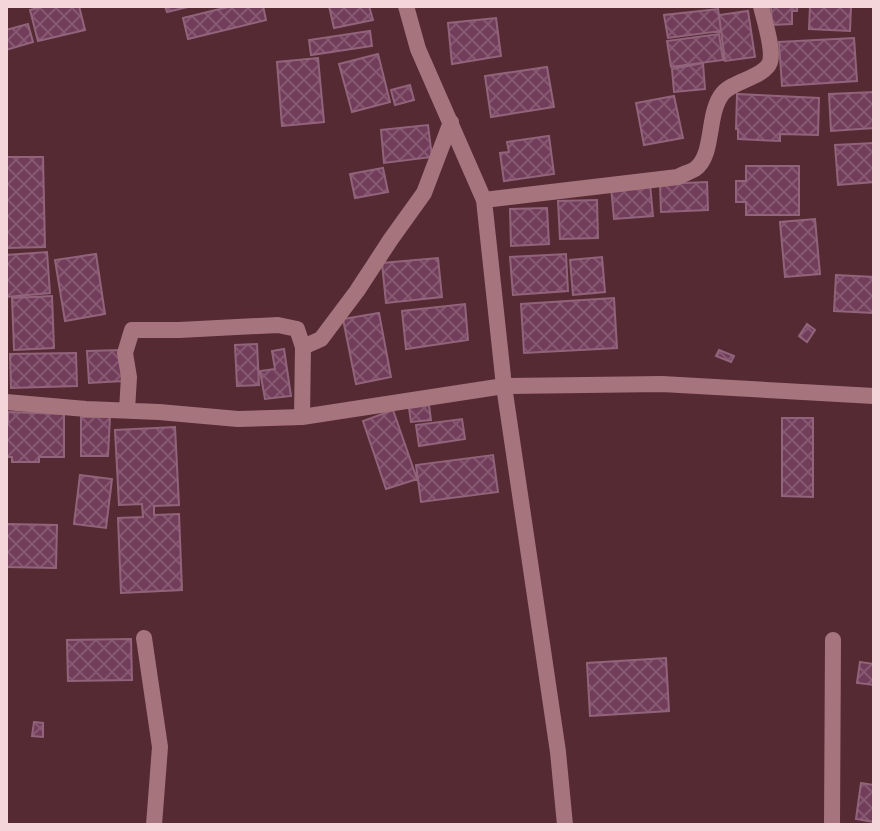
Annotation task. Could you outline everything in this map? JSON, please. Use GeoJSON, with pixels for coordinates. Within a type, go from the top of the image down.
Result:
{"type":"FeatureCollection","features":[{"type":"Feature","properties":{"kind":"street"},"geometry":{"type":"LineString","coordinates":[[406,6],[418,49],[484,200],[504,386],[558,752],[565,825]]}},
{"type":"Feature","properties":{"kind":"street"},"geometry":{"type":"LineString","coordinates":[[484,200],[678,177],[697,168],[706,152],[714,108],[724,91],[764,70],[770,62],[761,6]]}},
{"type":"Feature","properties":{"kind":"street"},"geometry":{"type":"LineString","coordinates":[[303,347],[321,339],[424,193],[451,122]]}},
{"type":"Feature","properties":{"kind":"street"},"geometry":{"type":"LineString","coordinates":[[127,410],[129,377],[125,353],[132,330],[278,325],[297,329],[303,347],[302,417]]}},
{"type":"Feature","properties":{"kind":"street"},"geometry":{"type":"LineString","coordinates":[[6,402],[238,419],[302,417],[504,386],[662,384],[874,396]]}},
{"type":"Feature","properties":{"kind":"street"},"geometry":{"type":"LineString","coordinates":[[144,638],[160,747],[154,825]]}},
{"type":"Feature","properties":{"kind":"street"},"geometry":{"type":"LineString","coordinates":[[832,825],[833,640]]}},
{"type":"Feature","properties":{"kind":"building"},"geometry":{"type":"Polygon","coordinates":[[[46,6],[79,6],[85,30],[38,41],[30,10],[46,6]]]}},
{"type":"Feature","properties":{"kind":"building"},"geometry":{"type":"Polygon","coordinates":[[[165,6],[192,6],[167,12],[165,6]]]}},
{"type":"Feature","properties":{"kind":"building"},"geometry":{"type":"Polygon","coordinates":[[[232,6],[263,6],[266,20],[188,39],[183,18],[232,6]]]}},
{"type":"Feature","properties":{"kind":"building"},"geometry":{"type":"Polygon","coordinates":[[[329,6],[369,6],[373,20],[334,28],[329,6]]]}},
{"type":"Feature","properties":{"kind":"building"},"geometry":{"type":"Polygon","coordinates":[[[771,6],[797,6],[797,11],[792,11],[792,24],[772,25],[771,6]]]}},
{"type":"Feature","properties":{"kind":"building"},"geometry":{"type":"Polygon","coordinates":[[[810,6],[851,6],[850,31],[809,29],[810,6]]]}},
{"type":"Feature","properties":{"kind":"building"},"geometry":{"type":"Polygon","coordinates":[[[718,9],[721,31],[668,38],[664,15],[718,9]]]}},
{"type":"Feature","properties":{"kind":"building"},"geometry":{"type":"Polygon","coordinates":[[[748,11],[755,57],[725,61],[719,15],[748,11]]]}},
{"type":"Feature","properties":{"kind":"building"},"geometry":{"type":"Polygon","coordinates":[[[496,18],[501,56],[452,64],[448,23],[496,18]]]}},
{"type":"Feature","properties":{"kind":"building"},"geometry":{"type":"Polygon","coordinates":[[[28,24],[33,42],[6,50],[6,30],[28,24]]]}},
{"type":"Feature","properties":{"kind":"building"},"geometry":{"type":"Polygon","coordinates":[[[370,31],[372,46],[311,55],[309,40],[370,31]]]}},
{"type":"Feature","properties":{"kind":"building"},"geometry":{"type":"Polygon","coordinates":[[[719,34],[723,60],[671,67],[667,41],[719,34]]]}},
{"type":"Feature","properties":{"kind":"building"},"geometry":{"type":"Polygon","coordinates":[[[854,38],[857,81],[782,86],[779,42],[854,38]]]}},
{"type":"Feature","properties":{"kind":"building"},"geometry":{"type":"Polygon","coordinates":[[[378,54],[390,102],[352,112],[339,64],[378,54]]]}},
{"type":"Feature","properties":{"kind":"building"},"geometry":{"type":"Polygon","coordinates":[[[318,58],[324,122],[282,126],[277,62],[318,58]]]}},
{"type":"Feature","properties":{"kind":"building"},"geometry":{"type":"Polygon","coordinates":[[[703,63],[705,89],[674,92],[672,69],[703,63]]]}},
{"type":"Feature","properties":{"kind":"building"},"geometry":{"type":"Polygon","coordinates":[[[547,67],[554,107],[491,117],[485,76],[547,67]]]}},
{"type":"Feature","properties":{"kind":"building"},"geometry":{"type":"Polygon","coordinates":[[[410,85],[414,100],[395,105],[391,90],[410,85]]]}},
{"type":"Feature","properties":{"kind":"building"},"geometry":{"type":"Polygon","coordinates":[[[874,92],[874,128],[831,131],[829,94],[874,92]]]}},
{"type":"Feature","properties":{"kind":"building"},"geometry":{"type":"Polygon","coordinates":[[[737,94],[819,98],[818,135],[780,134],[780,141],[738,139],[737,94]]]}},
{"type":"Feature","properties":{"kind":"building"},"geometry":{"type":"Polygon","coordinates":[[[674,96],[683,138],[644,145],[636,103],[674,96]]]}},
{"type":"Feature","properties":{"kind":"building"},"geometry":{"type":"Polygon","coordinates":[[[428,125],[432,157],[384,163],[381,130],[428,125]]]}},
{"type":"Feature","properties":{"kind":"building"},"geometry":{"type":"Polygon","coordinates":[[[549,136],[554,174],[504,181],[500,153],[509,152],[507,142],[549,136]]]}},
{"type":"Feature","properties":{"kind":"building"},"geometry":{"type":"Polygon","coordinates":[[[874,143],[874,182],[838,185],[835,145],[874,143]]]}},
{"type":"Feature","properties":{"kind":"building"},"geometry":{"type":"Polygon","coordinates":[[[6,157],[43,157],[45,247],[6,248],[6,157]]]}},
{"type":"Feature","properties":{"kind":"building"},"geometry":{"type":"Polygon","coordinates":[[[746,166],[799,166],[799,215],[746,215],[746,202],[736,202],[736,181],[746,181],[746,166]]]}},
{"type":"Feature","properties":{"kind":"building"},"geometry":{"type":"Polygon","coordinates":[[[383,168],[388,192],[355,198],[350,174],[383,168]]]}},
{"type":"Feature","properties":{"kind":"building"},"geometry":{"type":"Polygon","coordinates":[[[707,182],[708,210],[661,212],[660,184],[707,182]]]}},
{"type":"Feature","properties":{"kind":"building"},"geometry":{"type":"Polygon","coordinates":[[[650,184],[653,216],[614,219],[611,187],[650,184]]]}},
{"type":"Feature","properties":{"kind":"building"},"geometry":{"type":"Polygon","coordinates":[[[597,200],[598,238],[560,239],[558,201],[597,200]]]}},
{"type":"Feature","properties":{"kind":"building"},"geometry":{"type":"Polygon","coordinates":[[[547,208],[549,244],[511,246],[510,209],[547,208]]]}},
{"type":"Feature","properties":{"kind":"building"},"geometry":{"type":"Polygon","coordinates":[[[815,219],[820,274],[785,277],[780,222],[815,219]]]}},
{"type":"Feature","properties":{"kind":"building"},"geometry":{"type":"Polygon","coordinates":[[[47,252],[50,293],[6,297],[6,255],[47,252]]]}},
{"type":"Feature","properties":{"kind":"building"},"geometry":{"type":"Polygon","coordinates":[[[96,254],[105,314],[65,321],[55,260],[96,254]]]}},
{"type":"Feature","properties":{"kind":"building"},"geometry":{"type":"Polygon","coordinates":[[[566,254],[568,291],[513,295],[510,257],[566,254]]]}},
{"type":"Feature","properties":{"kind":"building"},"geometry":{"type":"Polygon","coordinates":[[[602,257],[605,292],[573,295],[570,260],[602,257]]]}},
{"type":"Feature","properties":{"kind":"building"},"geometry":{"type":"Polygon","coordinates":[[[438,258],[442,297],[386,303],[382,263],[438,258]]]}},
{"type":"Feature","properties":{"kind":"building"},"geometry":{"type":"Polygon","coordinates":[[[836,275],[874,277],[874,313],[834,311],[836,275]]]}},
{"type":"Feature","properties":{"kind":"building"},"geometry":{"type":"Polygon","coordinates":[[[52,296],[54,348],[14,350],[12,298],[52,296]]]}},
{"type":"Feature","properties":{"kind":"building"},"geometry":{"type":"Polygon","coordinates":[[[614,298],[617,348],[524,353],[521,304],[614,298]]]}},
{"type":"Feature","properties":{"kind":"building"},"geometry":{"type":"Polygon","coordinates":[[[465,304],[468,340],[406,349],[402,311],[465,304]]]}},
{"type":"Feature","properties":{"kind":"building"},"geometry":{"type":"Polygon","coordinates":[[[379,313],[391,377],[356,384],[343,319],[379,313]]]}},
{"type":"Feature","properties":{"kind":"building"},"geometry":{"type":"Polygon","coordinates":[[[807,324],[815,330],[807,342],[799,336],[807,324]]]}},
{"type":"Feature","properties":{"kind":"building"},"geometry":{"type":"Polygon","coordinates":[[[257,344],[259,385],[237,386],[235,345],[257,344]]]}},
{"type":"Feature","properties":{"kind":"building"},"geometry":{"type":"Polygon","coordinates":[[[284,349],[291,396],[265,399],[260,371],[275,369],[272,351],[284,349]]]}},
{"type":"Feature","properties":{"kind":"building"},"geometry":{"type":"Polygon","coordinates":[[[121,350],[123,381],[89,383],[87,351],[121,350]]]}},
{"type":"Feature","properties":{"kind":"building"},"geometry":{"type":"Polygon","coordinates":[[[719,350],[734,356],[731,362],[716,356],[719,350]]]}},
{"type":"Feature","properties":{"kind":"building"},"geometry":{"type":"Polygon","coordinates":[[[76,353],[77,386],[11,388],[10,354],[76,353]]]}},
{"type":"Feature","properties":{"kind":"building"},"geometry":{"type":"Polygon","coordinates":[[[429,405],[431,420],[411,422],[409,408],[429,405]]]}},
{"type":"Feature","properties":{"kind":"building"},"geometry":{"type":"Polygon","coordinates":[[[393,410],[417,479],[386,489],[363,421],[393,410]]]}},
{"type":"Feature","properties":{"kind":"building"},"geometry":{"type":"Polygon","coordinates":[[[8,412],[64,414],[64,457],[39,457],[39,462],[12,462],[12,457],[6,457],[8,412]]]}},
{"type":"Feature","properties":{"kind":"building"},"geometry":{"type":"Polygon","coordinates":[[[81,417],[110,417],[108,456],[81,456],[81,417]]]}},
{"type":"Feature","properties":{"kind":"building"},"geometry":{"type":"Polygon","coordinates":[[[782,418],[813,418],[813,497],[782,496],[782,418]]]}},
{"type":"Feature","properties":{"kind":"building"},"geometry":{"type":"Polygon","coordinates":[[[462,419],[465,439],[419,446],[416,425],[462,419]]]}},
{"type":"Feature","properties":{"kind":"building"},"geometry":{"type":"Polygon","coordinates":[[[175,427],[179,505],[154,506],[154,515],[179,514],[182,590],[121,593],[118,518],[143,517],[142,504],[119,505],[115,430],[175,427]]]}},
{"type":"Feature","properties":{"kind":"building"},"geometry":{"type":"Polygon","coordinates":[[[493,455],[498,492],[421,502],[416,465],[493,455]]]}},
{"type":"Feature","properties":{"kind":"building"},"geometry":{"type":"Polygon","coordinates":[[[80,475],[112,479],[106,528],[74,524],[80,475]]]}},
{"type":"Feature","properties":{"kind":"building"},"geometry":{"type":"Polygon","coordinates":[[[6,524],[57,525],[56,568],[6,567],[6,524]]]}},
{"type":"Feature","properties":{"kind":"building"},"geometry":{"type":"Polygon","coordinates":[[[131,639],[132,680],[68,681],[67,640],[131,639]]]}},
{"type":"Feature","properties":{"kind":"building"},"geometry":{"type":"Polygon","coordinates":[[[666,658],[669,711],[590,716],[587,663],[666,658]]]}},
{"type":"Feature","properties":{"kind":"building"},"geometry":{"type":"Polygon","coordinates":[[[860,662],[874,664],[874,685],[857,683],[860,662]]]}},
{"type":"Feature","properties":{"kind":"building"},"geometry":{"type":"Polygon","coordinates":[[[34,722],[43,723],[43,737],[32,736],[34,722]]]}},
{"type":"Feature","properties":{"kind":"building"},"geometry":{"type":"Polygon","coordinates":[[[861,783],[874,785],[874,822],[856,819],[861,783]]]}}]}
